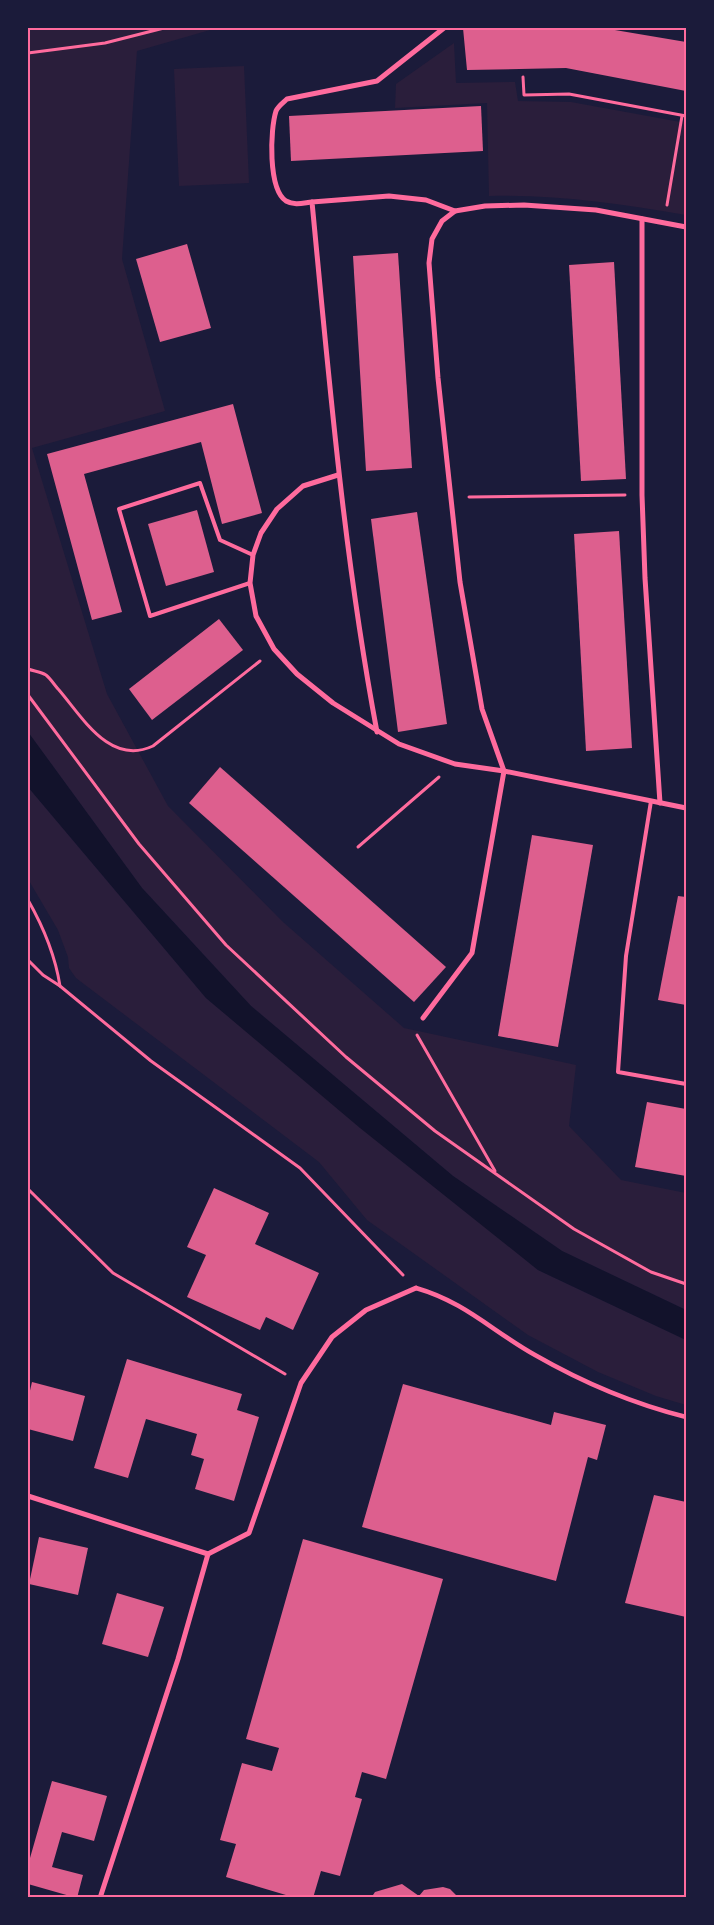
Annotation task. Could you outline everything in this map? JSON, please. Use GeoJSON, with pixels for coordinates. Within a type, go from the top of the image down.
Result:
{"type":"FeatureCollection","features":[{"type":"Feature","properties":{"kind":"street"},"geometry":{"type":"LineString","coordinates":[[444,28],[377,81],[287,99],[277,109],[272,145],[274,182],[277,191],[284,200],[294,204],[389,196],[426,200],[455,211]]}},
{"type":"Feature","properties":{"kind":"street"},"geometry":{"type":"LineString","coordinates":[[312,202],[338,475],[364,660],[377,732]]}},
{"type":"Feature","properties":{"kind":"street"},"geometry":{"type":"LineString","coordinates":[[423,1018],[472,953],[504,771],[482,708],[460,582],[429,263],[432,239],[442,221],[455,211],[485,206],[524,205],[596,210],[686,226]]}},
{"type":"Feature","properties":{"kind":"street"},"geometry":{"type":"LineString","coordinates":[[642,218],[642,495],[645,578],[660,803]]}},
{"type":"Feature","properties":{"kind":"street"},"geometry":{"type":"LineString","coordinates":[[338,475],[303,486],[277,509],[262,534],[253,555],[250,584],[256,616],[274,649],[297,674],[333,703],[377,732],[399,744],[455,764],[504,771],[686,808]]}},
{"type":"Feature","properties":{"kind":"street"},"geometry":{"type":"LineString","coordinates":[[28,1496],[208,1554],[249,1533],[301,1383],[332,1337],[366,1310],[416,1288],[440,1295],[477,1316],[534,1354],[586,1381],[655,1409],[686,1418]]}},
{"type":"Feature","properties":{"kind":"street"},"geometry":{"type":"LineString","coordinates":[[100,1898],[178,1659],[208,1554]]}},
{"type":"Feature","properties":{"kind":"lane"},"geometry":{"type":"LineString","coordinates":[[250,584],[150,616],[119,509],[200,484],[220,540],[253,555]]}},
{"type":"Feature","properties":{"kind":"lane"},"geometry":{"type":"LineString","coordinates":[[651,801],[626,956],[618,1072],[686,1084]]}},
{"type":"Feature","properties":{"kind":"path"},"geometry":{"type":"LineString","coordinates":[[28,53],[105,43],[164,28]]}},
{"type":"Feature","properties":{"kind":"path"},"geometry":{"type":"LineString","coordinates":[[523,77],[524,95],[569,94],[684,116],[664,222]]}},
{"type":"Feature","properties":{"kind":"path"},"geometry":{"type":"LineString","coordinates":[[451,498],[642,495]]}},
{"type":"Feature","properties":{"kind":"path"},"geometry":{"type":"LineString","coordinates":[[28,669],[46,675],[107,744],[122,751],[143,750],[153,746],[274,649]]}},
{"type":"Feature","properties":{"kind":"path"},"geometry":{"type":"LineString","coordinates":[[28,695],[139,844],[226,945],[346,1058],[435,1131],[574,1229],[651,1272],[686,1284]]}},
{"type":"Feature","properties":{"kind":"path"},"geometry":{"type":"LineString","coordinates":[[358,847],[455,764]]}},
{"type":"Feature","properties":{"kind":"path"},"geometry":{"type":"LineString","coordinates":[[28,900],[42,925],[56,960],[60,986]]}},
{"type":"Feature","properties":{"kind":"path"},"geometry":{"type":"LineString","coordinates":[[28,960],[43,975],[60,986],[151,1061],[300,1168],[416,1288]]}},
{"type":"Feature","properties":{"kind":"path"},"geometry":{"type":"LineString","coordinates":[[423,1018],[416,1034],[496,1174]]}},
{"type":"Feature","properties":{"kind":"path"},"geometry":{"type":"LineString","coordinates":[[28,1189],[113,1273],[301,1383]]}},
{"type":"Feature","properties":{"kind":"shaded area"},"geometry":{"type":"Polygon","coordinates":[[[28,28],[217,28],[137,51],[122,259],[165,411],[32,448],[107,694],[168,806],[283,922],[404,1028],[576,1065],[569,1126],[621,1180],[686,1193],[686,1310],[562,1251],[453,1176],[251,1006],[142,888],[28,732],[28,28]]]}},
{"type":"Feature","properties":{"kind":"shaded area"},"geometry":{"type":"Polygon","coordinates":[[[454,43],[456,83],[515,82],[518,101],[571,102],[686,123],[686,215],[564,198],[489,196],[487,103],[395,108],[396,84],[454,43]]]}},
{"type":"Feature","properties":{"kind":"shaded area"},"geometry":{"type":"Polygon","coordinates":[[[244,66],[249,183],[179,186],[174,69],[244,66]]]}},
{"type":"Feature","properties":{"kind":"shaded area"},"geometry":{"type":"Polygon","coordinates":[[[28,732],[142,888],[251,1006],[453,1176],[562,1251],[686,1310],[686,1340],[538,1270],[360,1128],[206,998],[28,787],[28,732]]]}},
{"type":"Feature","properties":{"kind":"shaded area"},"geometry":{"type":"Polygon","coordinates":[[[28,787],[206,998],[538,1270],[686,1340],[686,1405],[656,1396],[598,1372],[528,1335],[367,1220],[319,1162],[76,978],[69,968],[68,957],[58,930],[28,879],[28,787]]]}},
{"type":"Feature","properties":{"kind":"building"},"geometry":{"type":"Polygon","coordinates":[[[463,28],[603,28],[686,42],[686,91],[566,68],[467,70],[463,28]]]}},
{"type":"Feature","properties":{"kind":"building"},"geometry":{"type":"Polygon","coordinates":[[[481,106],[483,151],[291,161],[289,116],[481,106]]]}},
{"type":"Feature","properties":{"kind":"building"},"geometry":{"type":"Polygon","coordinates":[[[187,244],[211,328],[160,342],[136,259],[187,244]]]}},
{"type":"Feature","properties":{"kind":"building"},"geometry":{"type":"Polygon","coordinates":[[[398,253],[412,468],[366,471],[353,256],[398,253]]]}},
{"type":"Feature","properties":{"kind":"building"},"geometry":{"type":"Polygon","coordinates":[[[614,262],[626,479],[581,481],[569,265],[614,262]]]}},
{"type":"Feature","properties":{"kind":"building"},"geometry":{"type":"Polygon","coordinates":[[[233,404],[262,513],[222,524],[201,442],[84,474],[122,612],[92,620],[47,454],[233,404]]]}},
{"type":"Feature","properties":{"kind":"building"},"geometry":{"type":"Polygon","coordinates":[[[197,510],[214,572],[166,586],[148,524],[197,510]]]}},
{"type":"Feature","properties":{"kind":"building"},"geometry":{"type":"Polygon","coordinates":[[[417,512],[447,724],[398,732],[371,519],[417,512]]]}},
{"type":"Feature","properties":{"kind":"building"},"geometry":{"type":"Polygon","coordinates":[[[619,531],[632,748],[586,751],[574,534],[619,531]]]}},
{"type":"Feature","properties":{"kind":"building"},"geometry":{"type":"Polygon","coordinates":[[[219,619],[243,650],[152,720],[129,689],[219,619]]]}},
{"type":"Feature","properties":{"kind":"building"},"geometry":{"type":"Polygon","coordinates":[[[220,767],[446,967],[414,1002],[189,803],[220,767]]]}},
{"type":"Feature","properties":{"kind":"building"},"geometry":{"type":"Polygon","coordinates":[[[532,835],[593,845],[558,1047],[498,1036],[532,835]]]}},
{"type":"Feature","properties":{"kind":"building"},"geometry":{"type":"Polygon","coordinates":[[[678,896],[686,897],[686,1005],[658,1000],[678,896]]]}},
{"type":"Feature","properties":{"kind":"building"},"geometry":{"type":"Polygon","coordinates":[[[647,1102],[686,1109],[686,1176],[635,1167],[647,1102]]]}},
{"type":"Feature","properties":{"kind":"building"},"geometry":{"type":"Polygon","coordinates":[[[214,1188],[269,1213],[255,1244],[319,1273],[293,1330],[266,1317],[260,1330],[187,1297],[206,1255],[187,1247],[214,1188]]]}},
{"type":"Feature","properties":{"kind":"building"},"geometry":{"type":"Polygon","coordinates":[[[127,1359],[242,1394],[237,1410],[259,1417],[234,1501],[195,1489],[204,1459],[191,1455],[197,1434],[146,1419],[128,1478],[94,1468],[127,1359]]]}},
{"type":"Feature","properties":{"kind":"building"},"geometry":{"type":"Polygon","coordinates":[[[32,1382],[85,1396],[73,1441],[28,1429],[28,1399],[32,1382]]]}},
{"type":"Feature","properties":{"kind":"building"},"geometry":{"type":"Polygon","coordinates":[[[403,1384],[551,1425],[554,1412],[606,1425],[597,1460],[588,1457],[556,1581],[362,1527],[403,1384]]]}},
{"type":"Feature","properties":{"kind":"building"},"geometry":{"type":"Polygon","coordinates":[[[654,1495],[686,1502],[686,1617],[625,1603],[654,1495]]]}},
{"type":"Feature","properties":{"kind":"building"},"geometry":{"type":"Polygon","coordinates":[[[39,1537],[88,1548],[78,1595],[29,1584],[39,1537]]]}},
{"type":"Feature","properties":{"kind":"building"},"geometry":{"type":"Polygon","coordinates":[[[303,1539],[443,1579],[386,1779],[362,1772],[355,1797],[362,1799],[340,1876],[321,1871],[313,1898],[296,1898],[226,1877],[236,1844],[220,1840],[242,1763],[272,1771],[279,1748],[246,1739],[303,1539]]]}},
{"type":"Feature","properties":{"kind":"building"},"geometry":{"type":"Polygon","coordinates":[[[117,1593],[164,1607],[148,1657],[102,1644],[117,1593]]]}},
{"type":"Feature","properties":{"kind":"building"},"geometry":{"type":"Polygon","coordinates":[[[52,1781],[107,1796],[94,1841],[62,1832],[52,1867],[83,1875],[77,1898],[28,1884],[28,1865],[52,1781]]]}},
{"type":"Feature","properties":{"kind":"building"},"geometry":{"type":"Polygon","coordinates":[[[402,1884],[419,1896],[424,1890],[443,1887],[450,1889],[459,1898],[371,1898],[375,1892],[402,1884]]]}}]}
